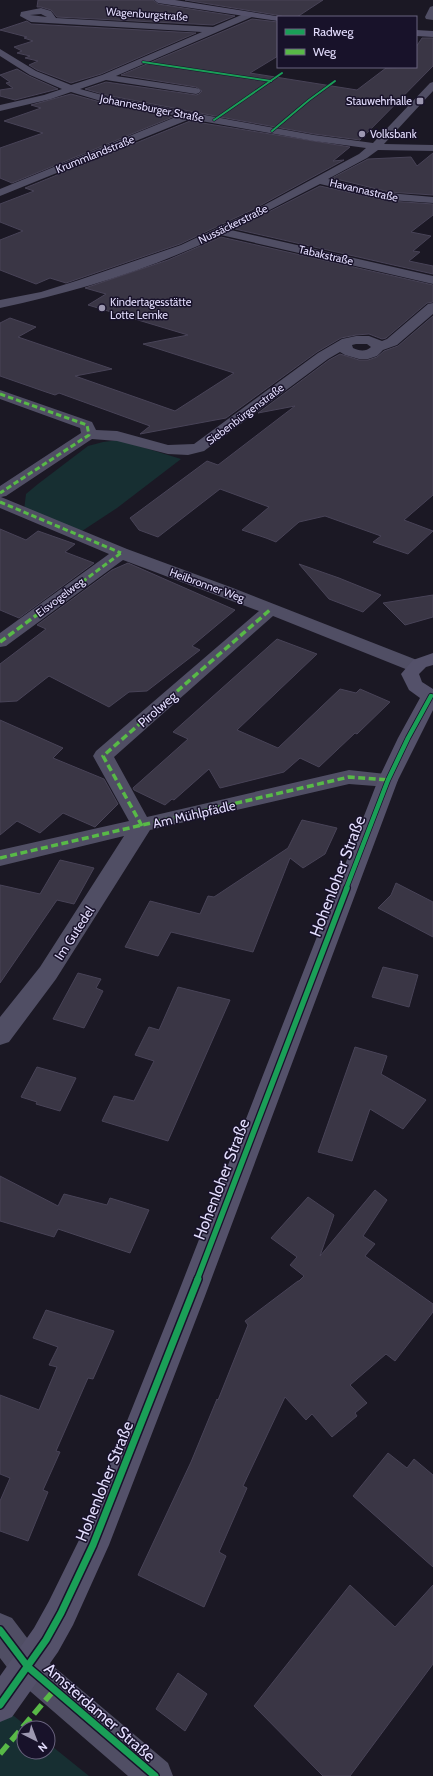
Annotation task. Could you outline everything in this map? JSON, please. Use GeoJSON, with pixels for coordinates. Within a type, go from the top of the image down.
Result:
{"type":"FeatureCollection","features":[{"type":"Feature","properties":{"kind":"street"},"geometry":{"type":"LineString","coordinates":[[158,0],[249,15],[277,18]]}},
{"type":"Feature","properties":{"kind":"street"},"geometry":{"type":"LineString","coordinates":[[433,9],[429,17],[433,17]]}},
{"type":"Feature","properties":{"kind":"street","name":"Wagenburgstraße"},"geometry":{"type":"LineString","coordinates":[[0,108],[71,89],[106,77],[249,15]]}},
{"type":"Feature","properties":{"kind":"street","name":"Wagenburgstraße"},"geometry":{"type":"LineString","coordinates":[[52,19],[215,30]]}},
{"type":"Feature","properties":{"kind":"street"},"geometry":{"type":"LineString","coordinates":[[417,33],[433,34]]}},
{"type":"Feature","properties":{"kind":"street","name":"Johannesburger Straße"},"geometry":{"type":"LineString","coordinates":[[0,52],[33,73],[71,89],[104,99],[312,138],[395,149],[433,148]]}},
{"type":"Feature","properties":{"kind":"street","name":"Wagenburgstraße"},"geometry":{"type":"LineString","coordinates":[[106,77],[196,91]]}},
{"type":"Feature","properties":{"kind":"street","name":"Nussäckerstraße"},"geometry":{"type":"LineString","coordinates":[[0,304],[43,295],[186,248],[257,213],[363,156],[375,147],[433,85]]}},
{"type":"Feature","properties":{"kind":"street","name":"Krummlandstraße"},"geometry":{"type":"LineString","coordinates":[[0,193],[190,115]]}},
{"type":"Feature","properties":{"kind":"street","name":"Havannastraße"},"geometry":{"type":"LineString","coordinates":[[319,180],[394,198],[433,200]]}},
{"type":"Feature","properties":{"kind":"street","name":"Tabakstraße"},"geometry":{"type":"LineString","coordinates":[[219,231],[433,280]]}},
{"type":"Feature","properties":{"kind":"street","name":"Siebenbürgenstraße"},"geometry":{"type":"LineString","coordinates":[[89,435],[115,435],[162,449],[188,452],[199,448],[323,356],[345,344],[346,350],[356,354],[370,354],[375,352],[378,347],[392,342],[433,306]]}},
{"type":"Feature","properties":{"kind":"street"},"geometry":{"type":"LineString","coordinates":[[0,394],[87,426],[89,435],[0,493]]}},
{"type":"Feature","properties":{"kind":"street","name":"Heilbronner Weg"},"geometry":{"type":"LineString","coordinates":[[0,502],[121,552],[415,666]]}},
{"type":"Feature","properties":{"kind":"street","name":"Eisvogelweg"},"geometry":{"type":"LineString","coordinates":[[0,642],[121,552]]}},
{"type":"Feature","properties":{"kind":"street","name":"Pirolweg"},"geometry":{"type":"LineString","coordinates":[[142,826],[103,756],[271,609]]}},
{"type":"Feature","properties":{"kind":"street"},"geometry":{"type":"LineString","coordinates":[[415,666],[433,658]]}},
{"type":"Feature","properties":{"kind":"street","name":"Hohenloher Straße"},"geometry":{"type":"LineString","coordinates":[[0,1705],[46,1640],[61,1613],[93,1545],[193,1291],[388,780],[408,738],[432,696],[419,690],[412,682],[410,674],[415,666]]}},
{"type":"Feature","properties":{"kind":"street","name":"Am Mühlpfädle"},"geometry":{"type":"LineString","coordinates":[[0,858],[350,777],[388,780]]}},
{"type":"Feature","properties":{"kind":"street","name":"Im Gutedel"},"geometry":{"type":"LineString","coordinates":[[0,1035],[48,973],[142,826]]}},
{"type":"Feature","properties":{"kind":"street","name":"Amsterdamer Straße"},"geometry":{"type":"LineString","coordinates":[[0,1630],[28,1667],[155,1776]]}},
{"type":"Feature","properties":{"kind":"green space"},"geometry":{"type":"Polygon","coordinates":[[[119,440],[181,459],[117,508],[82,531],[24,510],[26,494],[88,446],[119,440]]]}},
{"type":"Feature","properties":{"kind":"green space"},"geometry":{"type":"Polygon","coordinates":[[[0,1705],[19,1720],[16,1720],[16,1760],[56,1760],[56,1749],[89,1776],[0,1776],[0,1705]]]}},
{"type":"Feature","properties":{"kind":"building"},"geometry":{"type":"Polygon","coordinates":[[[38,0],[153,0],[158,4],[235,16],[213,25],[57,17],[51,10],[37,7],[38,0]]]}},
{"type":"Feature","properties":{"kind":"building"},"geometry":{"type":"Polygon","coordinates":[[[185,0],[323,0],[299,16],[282,16],[185,0]]]}},
{"type":"Feature","properties":{"kind":"building"},"geometry":{"type":"Polygon","coordinates":[[[252,19],[277,22],[277,57],[250,73],[357,90],[386,68],[417,68],[417,46],[422,38],[433,38],[433,66],[360,140],[314,134],[231,119],[106,95],[85,89],[106,82],[196,95],[202,91],[196,87],[121,75],[252,19]]]}},
{"type":"Feature","properties":{"kind":"building"},"geometry":{"type":"Polygon","coordinates":[[[27,21],[31,24],[196,33],[101,74],[71,83],[37,70],[29,65],[38,61],[25,58],[30,56],[17,53],[22,51],[14,47],[33,41],[24,38],[27,37],[0,30],[27,21]]]}},
{"type":"Feature","properties":{"kind":"building"},"geometry":{"type":"Polygon","coordinates":[[[17,69],[58,89],[15,100],[0,96],[0,90],[13,88],[6,83],[10,82],[0,75],[17,69]]]}},
{"type":"Feature","properties":{"kind":"building"},"geometry":{"type":"Polygon","coordinates":[[[71,94],[104,103],[173,117],[12,183],[0,178],[0,148],[43,133],[4,121],[41,108],[31,105],[71,94]]]}},
{"type":"Feature","properties":{"kind":"building"},"geometry":{"type":"Polygon","coordinates":[[[190,121],[350,147],[333,161],[344,160],[252,210],[180,244],[66,283],[50,278],[36,284],[0,270],[0,240],[23,231],[0,222],[0,204],[34,191],[25,188],[190,121]]]}},
{"type":"Feature","properties":{"kind":"building"},"geometry":{"type":"Polygon","coordinates":[[[433,153],[433,195],[389,192],[332,178],[368,159],[411,157],[417,166],[433,153]]]}},
{"type":"Feature","properties":{"kind":"building"},"geometry":{"type":"Polygon","coordinates":[[[320,186],[389,201],[433,204],[433,215],[411,232],[431,236],[413,251],[420,252],[409,261],[433,266],[433,274],[235,229],[320,186]]]}},
{"type":"Feature","properties":{"kind":"building"},"geometry":{"type":"Polygon","coordinates":[[[221,237],[433,285],[433,302],[427,303],[386,338],[382,339],[369,334],[341,338],[317,352],[226,418],[140,434],[150,426],[59,393],[55,395],[0,376],[0,323],[10,318],[36,327],[18,337],[112,369],[75,376],[175,411],[234,373],[143,344],[188,335],[88,305],[106,294],[85,288],[168,260],[221,237]]]}},
{"type":"Feature","properties":{"kind":"building"},"geometry":{"type":"Polygon","coordinates":[[[433,316],[433,495],[404,520],[433,531],[408,554],[373,542],[381,536],[325,516],[299,522],[276,542],[242,530],[269,507],[220,489],[158,537],[139,530],[130,518],[207,461],[218,465],[295,406],[258,413],[329,360],[340,354],[359,360],[368,360],[377,357],[384,351],[398,346],[433,316]]]}},
{"type":"Feature","properties":{"kind":"building"},"geometry":{"type":"Polygon","coordinates":[[[0,529],[26,540],[38,531],[75,544],[65,552],[94,563],[19,618],[0,610],[0,529]]]}},
{"type":"Feature","properties":{"kind":"building"},"geometry":{"type":"Polygon","coordinates":[[[128,563],[235,610],[192,646],[200,650],[147,691],[129,692],[109,707],[49,676],[17,701],[0,702],[0,664],[46,629],[37,625],[112,570],[128,563]]]}},
{"type":"Feature","properties":{"kind":"building"},"geometry":{"type":"Polygon","coordinates":[[[299,564],[381,595],[363,612],[329,599],[299,564]]]}},
{"type":"Feature","properties":{"kind":"building"},"geometry":{"type":"Polygon","coordinates":[[[433,595],[433,617],[405,625],[383,603],[433,595]]]}},
{"type":"Feature","properties":{"kind":"building"},"geometry":{"type":"Polygon","coordinates":[[[277,639],[317,654],[237,730],[278,748],[340,689],[356,693],[360,689],[390,702],[357,734],[355,733],[319,767],[300,758],[284,772],[220,788],[209,769],[174,800],[172,799],[165,805],[134,790],[133,788],[188,739],[173,732],[277,639]]]}},
{"type":"Feature","properties":{"kind":"building"},"geometry":{"type":"Polygon","coordinates":[[[0,720],[63,748],[53,758],[104,779],[118,804],[95,827],[63,813],[40,833],[17,821],[0,835],[0,720]]]}},
{"type":"Feature","properties":{"kind":"building"},"geometry":{"type":"Polygon","coordinates":[[[302,820],[337,828],[325,854],[303,868],[290,858],[253,952],[171,932],[158,956],[125,947],[150,901],[200,914],[208,896],[214,897],[288,848],[302,820]]]}},
{"type":"Feature","properties":{"kind":"building"},"geometry":{"type":"Polygon","coordinates":[[[60,860],[94,868],[74,904],[57,900],[0,983],[0,885],[40,894],[60,860]]]}},
{"type":"Feature","properties":{"kind":"building"},"geometry":{"type":"Polygon","coordinates":[[[396,883],[433,902],[433,937],[378,908],[391,895],[396,883]]]}},
{"type":"Feature","properties":{"kind":"building"},"geometry":{"type":"Polygon","coordinates":[[[383,967],[418,975],[409,1007],[372,997],[383,967]]]}},
{"type":"Feature","properties":{"kind":"building"},"geometry":{"type":"Polygon","coordinates":[[[78,973],[101,979],[96,988],[103,991],[84,1028],[53,1019],[78,973]]]}},
{"type":"Feature","properties":{"kind":"building"},"geometry":{"type":"Polygon","coordinates":[[[178,987],[230,1000],[168,1141],[102,1121],[114,1096],[134,1101],[154,1061],[135,1055],[149,1027],[159,1030],[178,987]]]}},
{"type":"Feature","properties":{"kind":"building"},"geometry":{"type":"Polygon","coordinates":[[[355,1047],[387,1056],[381,1074],[426,1100],[403,1129],[370,1109],[352,1161],[318,1152],[355,1047]]]}},
{"type":"Feature","properties":{"kind":"building"},"geometry":{"type":"Polygon","coordinates":[[[37,1067],[76,1078],[60,1111],[36,1104],[37,1102],[21,1097],[37,1067]]]}},
{"type":"Feature","properties":{"kind":"building"},"geometry":{"type":"Polygon","coordinates":[[[0,1176],[58,1206],[64,1194],[107,1205],[110,1198],[149,1210],[130,1253],[58,1229],[54,1237],[0,1221],[0,1176]]]}},
{"type":"Feature","properties":{"kind":"building"},"geometry":{"type":"Polygon","coordinates":[[[375,1190],[387,1200],[363,1236],[375,1244],[365,1256],[433,1304],[433,1312],[395,1361],[386,1354],[350,1385],[367,1403],[355,1413],[357,1416],[332,1437],[312,1414],[306,1420],[285,1397],[243,1486],[247,1488],[219,1552],[226,1556],[204,1607],[138,1575],[191,1462],[217,1399],[218,1400],[248,1325],[245,1321],[304,1276],[290,1265],[297,1257],[271,1238],[308,1197],[334,1215],[320,1256],[375,1190]]]}},
{"type":"Feature","properties":{"kind":"building"},"geometry":{"type":"Polygon","coordinates":[[[46,1310],[114,1331],[93,1379],[88,1378],[56,1451],[60,1452],[43,1490],[48,1492],[28,1541],[0,1531],[0,1501],[10,1478],[0,1474],[0,1395],[39,1410],[57,1367],[49,1365],[58,1347],[33,1338],[46,1310]]]}},
{"type":"Feature","properties":{"kind":"building"},"geometry":{"type":"Polygon","coordinates":[[[388,1453],[407,1468],[414,1459],[433,1475],[433,1567],[353,1496],[388,1453]]]}},
{"type":"Feature","properties":{"kind":"building"},"geometry":{"type":"Polygon","coordinates":[[[350,1585],[395,1627],[433,1585],[433,1664],[350,1776],[323,1776],[254,1706],[350,1585]]]}},
{"type":"Feature","properties":{"kind":"building"},"geometry":{"type":"Polygon","coordinates":[[[178,1673],[207,1694],[185,1731],[156,1709],[178,1673]]]}},
{"type":"Feature","properties":{"kind":"marked path"},"geometry":{"type":"LineString","coordinates":[[0,394],[87,425],[89,435],[0,493]]}},
{"type":"Feature","properties":{"kind":"marked path"},"geometry":{"type":"LineString","coordinates":[[0,502],[121,553]]}},
{"type":"Feature","properties":{"kind":"marked path"},"geometry":{"type":"LineString","coordinates":[[0,642],[121,553]]}},
{"type":"Feature","properties":{"kind":"marked path"},"geometry":{"type":"LineString","coordinates":[[142,826],[103,756],[271,609]]}},
{"type":"Feature","properties":{"kind":"marked path"},"geometry":{"type":"LineString","coordinates":[[0,858],[349,777],[388,780]]}},
{"type":"Feature","properties":{"kind":"marked path"},"geometry":{"type":"LineString","coordinates":[[0,1754],[55,1689]]}},
{"type":"Feature","properties":{"kind":"cycle path"},"geometry":{"type":"LineString","coordinates":[[143,62],[271,81]]}},
{"type":"Feature","properties":{"kind":"cycle path"},"geometry":{"type":"LineString","coordinates":[[214,120],[282,73]]}},
{"type":"Feature","properties":{"kind":"cycle path"},"geometry":{"type":"LineString","coordinates":[[272,131],[309,100],[335,81]]}},
{"type":"Feature","properties":{"kind":"cycle path"},"geometry":{"type":"LineString","coordinates":[[0,1705],[46,1640],[61,1613],[93,1545],[191,1296],[388,780],[408,738],[431,696]]}},
{"type":"Feature","properties":{"kind":"cycle path"},"geometry":{"type":"LineString","coordinates":[[0,1630],[28,1667],[155,1776]]}},
{"type":"Feature","properties":{"kind":"place","name":"Stauwehrhalle"},"geometry":{"type":"Point","coordinates":[420,101]}},
{"type":"Feature","properties":{"kind":"place","name":"Volksbank"},"geometry":{"type":"Point","coordinates":[362,134]}},
{"type":"Feature","properties":{"kind":"place","name":"Kindertagesstätte Lotte Lemke"},"geometry":{"type":"Point","coordinates":[102,308]}}]}
